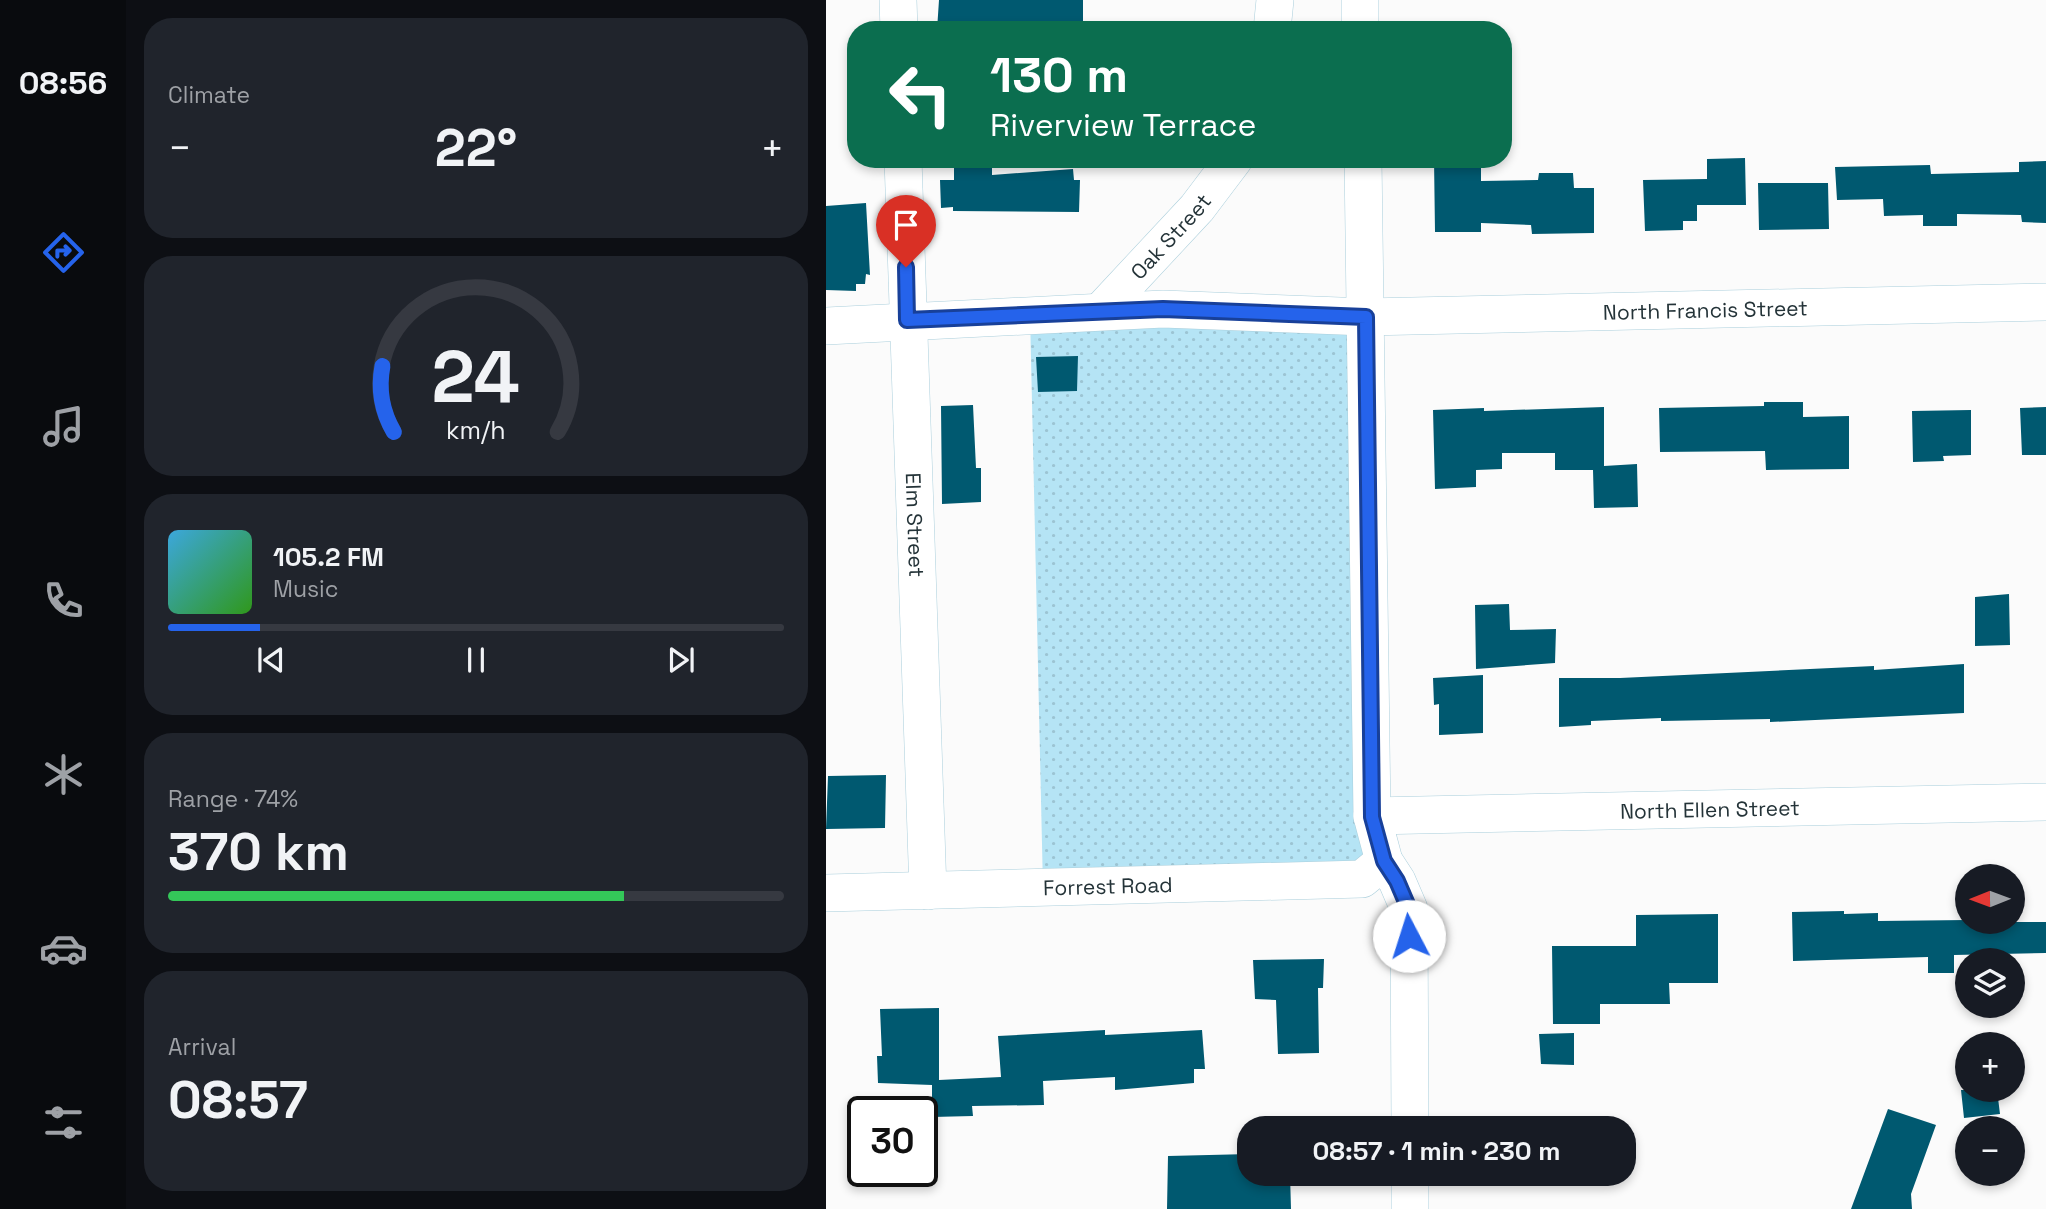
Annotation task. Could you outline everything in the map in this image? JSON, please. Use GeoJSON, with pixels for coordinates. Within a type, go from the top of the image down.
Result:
{"type":"FeatureCollection","features":[{"type":"Feature","properties":{"kind":"street"},"geometry":{"type":"LineString","coordinates":[[898,0],[899,21]]}},
{"type":"Feature","properties":{"kind":"street"},"geometry":{"type":"LineString","coordinates":[[1273,21],[1275,0]]}},
{"type":"Feature","properties":{"kind":"street"},"geometry":{"type":"LineString","coordinates":[[1360,0],[1360,21]]}},
{"type":"Feature","properties":{"kind":"street","name":"Elm Street"},"geometry":{"type":"LineString","coordinates":[[903,168],[928,891]]}},
{"type":"Feature","properties":{"kind":"street","name":"Oak Street"},"geometry":{"type":"LineString","coordinates":[[1101,310],[1197,208],[1227,168]]}},
{"type":"Feature","properties":{"kind":"street"},"geometry":{"type":"LineString","coordinates":[[1363,168],[1372,817],[1384,861],[1397,881],[1409,909],[1410,1116]]}},
{"type":"Feature","properties":{"kind":"street","name":"North Francis Street"},"geometry":{"type":"LineString","coordinates":[[826,326],[1101,310],[1163,309],[1366,317],[2046,302]]}},
{"type":"Feature","properties":{"kind":"street","name":"North Ellen Street"},"geometry":{"type":"LineString","coordinates":[[1372,817],[2046,802]]}},
{"type":"Feature","properties":{"kind":"street","name":"Forrest Road"},"geometry":{"type":"LineString","coordinates":[[826,893],[1362,879],[1384,861]]}},
{"type":"Feature","properties":{"kind":"street"},"geometry":{"type":"LineString","coordinates":[[1410,1186],[1410,1209]]}},
{"type":"Feature","properties":{"kind":"shaded area"},"geometry":{"type":"Polygon","coordinates":[[[1030,314],[1366,317],[1384,861],[1043,888],[1030,314]]]}},
{"type":"Feature","properties":{"kind":"building"},"geometry":{"type":"Polygon","coordinates":[[[939,0],[1083,0],[1083,21],[938,21],[939,0]]]}},
{"type":"Feature","properties":{"kind":"building"},"geometry":{"type":"Polygon","coordinates":[[[1745,158],[1746,205],[1697,205],[1697,221],[1683,221],[1683,230],[1645,231],[1643,180],[1707,179],[1707,159],[1745,158]]]}},
{"type":"Feature","properties":{"kind":"building"},"geometry":{"type":"Polygon","coordinates":[[[2046,161],[2046,223],[2022,222],[2021,215],[1957,214],[1957,226],[1923,226],[1923,215],[1884,216],[1883,199],[1837,200],[1835,167],[1930,165],[1931,174],[2019,172],[2019,162],[2046,161]]]}},
{"type":"Feature","properties":{"kind":"building"},"geometry":{"type":"Polygon","coordinates":[[[954,168],[992,168],[992,175],[1073,169],[1074,180],[1080,180],[1079,212],[953,211],[953,207],[941,208],[940,180],[954,180],[954,168]]]}},
{"type":"Feature","properties":{"kind":"building"},"geometry":{"type":"Polygon","coordinates":[[[1434,168],[1481,168],[1481,181],[1538,180],[1539,173],[1573,173],[1574,188],[1594,188],[1594,233],[1532,234],[1531,225],[1481,223],[1481,232],[1435,232],[1434,168]]]}},
{"type":"Feature","properties":{"kind":"building"},"geometry":{"type":"Polygon","coordinates":[[[1758,183],[1828,183],[1829,229],[1759,230],[1758,183]]]}},
{"type":"Feature","properties":{"kind":"building"},"geometry":{"type":"Polygon","coordinates":[[[866,203],[870,275],[866,274],[865,284],[856,284],[856,291],[826,290],[826,206],[866,203]]]}},
{"type":"Feature","properties":{"kind":"building"},"geometry":{"type":"Polygon","coordinates":[[[1078,356],[1077,391],[1038,392],[1036,357],[1078,356]]]}},
{"type":"Feature","properties":{"kind":"building"},"geometry":{"type":"Polygon","coordinates":[[[1764,402],[1803,402],[1803,417],[1849,416],[1849,469],[1766,470],[1765,451],[1660,452],[1659,408],[1764,406],[1764,402]]]}},
{"type":"Feature","properties":{"kind":"building"},"geometry":{"type":"Polygon","coordinates":[[[973,405],[976,468],[981,468],[981,502],[942,504],[941,406],[973,405]]]}},
{"type":"Feature","properties":{"kind":"building"},"geometry":{"type":"Polygon","coordinates":[[[1604,407],[1604,466],[1637,464],[1638,507],[1594,508],[1593,470],[1555,470],[1555,453],[1502,453],[1502,469],[1476,470],[1476,487],[1435,489],[1433,410],[1604,407]]]}},
{"type":"Feature","properties":{"kind":"building"},"geometry":{"type":"Polygon","coordinates":[[[2046,407],[2046,455],[2022,455],[2020,408],[2046,407]]]}},
{"type":"Feature","properties":{"kind":"building"},"geometry":{"type":"Polygon","coordinates":[[[1971,410],[1971,455],[1943,456],[1944,461],[1913,462],[1912,411],[1971,410]]]}},
{"type":"Feature","properties":{"kind":"building"},"geometry":{"type":"Polygon","coordinates":[[[2009,594],[2010,645],[1975,646],[1975,597],[2009,594]]]}},
{"type":"Feature","properties":{"kind":"building"},"geometry":{"type":"Polygon","coordinates":[[[1509,604],[1510,630],[1556,629],[1555,663],[1476,669],[1475,605],[1509,604]]]}},
{"type":"Feature","properties":{"kind":"building"},"geometry":{"type":"Polygon","coordinates":[[[1964,664],[1964,713],[1770,722],[1770,719],[1661,721],[1661,718],[1591,721],[1591,725],[1559,727],[1559,678],[1620,678],[1874,666],[1874,670],[1964,664]]]}},
{"type":"Feature","properties":{"kind":"building"},"geometry":{"type":"Polygon","coordinates":[[[1483,675],[1483,733],[1439,735],[1439,704],[1434,705],[1433,678],[1483,675]]]}},
{"type":"Feature","properties":{"kind":"building"},"geometry":{"type":"Polygon","coordinates":[[[886,775],[885,828],[826,829],[828,776],[886,775]]]}},
{"type":"Feature","properties":{"kind":"building"},"geometry":{"type":"Polygon","coordinates":[[[1792,912],[1878,913],[1878,921],[1955,920],[1955,934],[2025,934],[2025,922],[2046,922],[2046,953],[2025,953],[2025,948],[1955,948],[1954,973],[1928,973],[1928,957],[1793,961],[1792,912]]]}},
{"type":"Feature","properties":{"kind":"building"},"geometry":{"type":"Polygon","coordinates":[[[1718,914],[1718,983],[1669,983],[1670,1004],[1600,1004],[1600,1024],[1553,1024],[1552,946],[1636,946],[1636,915],[1718,914]]]}},
{"type":"Feature","properties":{"kind":"building"},"geometry":{"type":"Polygon","coordinates":[[[1324,959],[1323,988],[1318,988],[1319,1053],[1278,1054],[1276,1000],[1255,999],[1253,960],[1324,959]]]}},
{"type":"Feature","properties":{"kind":"building"},"geometry":{"type":"Polygon","coordinates":[[[939,1008],[939,1080],[1001,1077],[998,1036],[1105,1030],[1105,1035],[1202,1030],[1205,1069],[1194,1069],[1194,1083],[1115,1090],[1115,1077],[1043,1081],[1044,1105],[972,1106],[973,1116],[938,1117],[938,1096],[932,1096],[932,1085],[878,1083],[877,1056],[882,1056],[880,1009],[939,1008]]]}},
{"type":"Feature","properties":{"kind":"building"},"geometry":{"type":"Polygon","coordinates":[[[1574,1033],[1574,1065],[1541,1064],[1539,1034],[1574,1033]]]}},
{"type":"Feature","properties":{"kind":"building"},"geometry":{"type":"Polygon","coordinates":[[[1962,1102],[1998,1102],[2000,1114],[1964,1116],[1962,1102]]]}},
{"type":"Feature","properties":{"kind":"building"},"geometry":{"type":"Polygon","coordinates":[[[1888,1109],[1936,1125],[1911,1194],[1912,1209],[1851,1209],[1888,1109]]]}},
{"type":"Feature","properties":{"kind":"building"},"geometry":{"type":"Polygon","coordinates":[[[1237,1154],[1237,1186],[1290,1186],[1291,1209],[1167,1209],[1168,1156],[1237,1154]]]}},
{"type":"Feature","properties":{"kind":"route"},"geometry":{"type":"LineString","coordinates":[[906,267],[907,320],[1163,309],[1366,317],[1372,817],[1384,861],[1397,881],[1409,909],[1409,936]]}}]}
